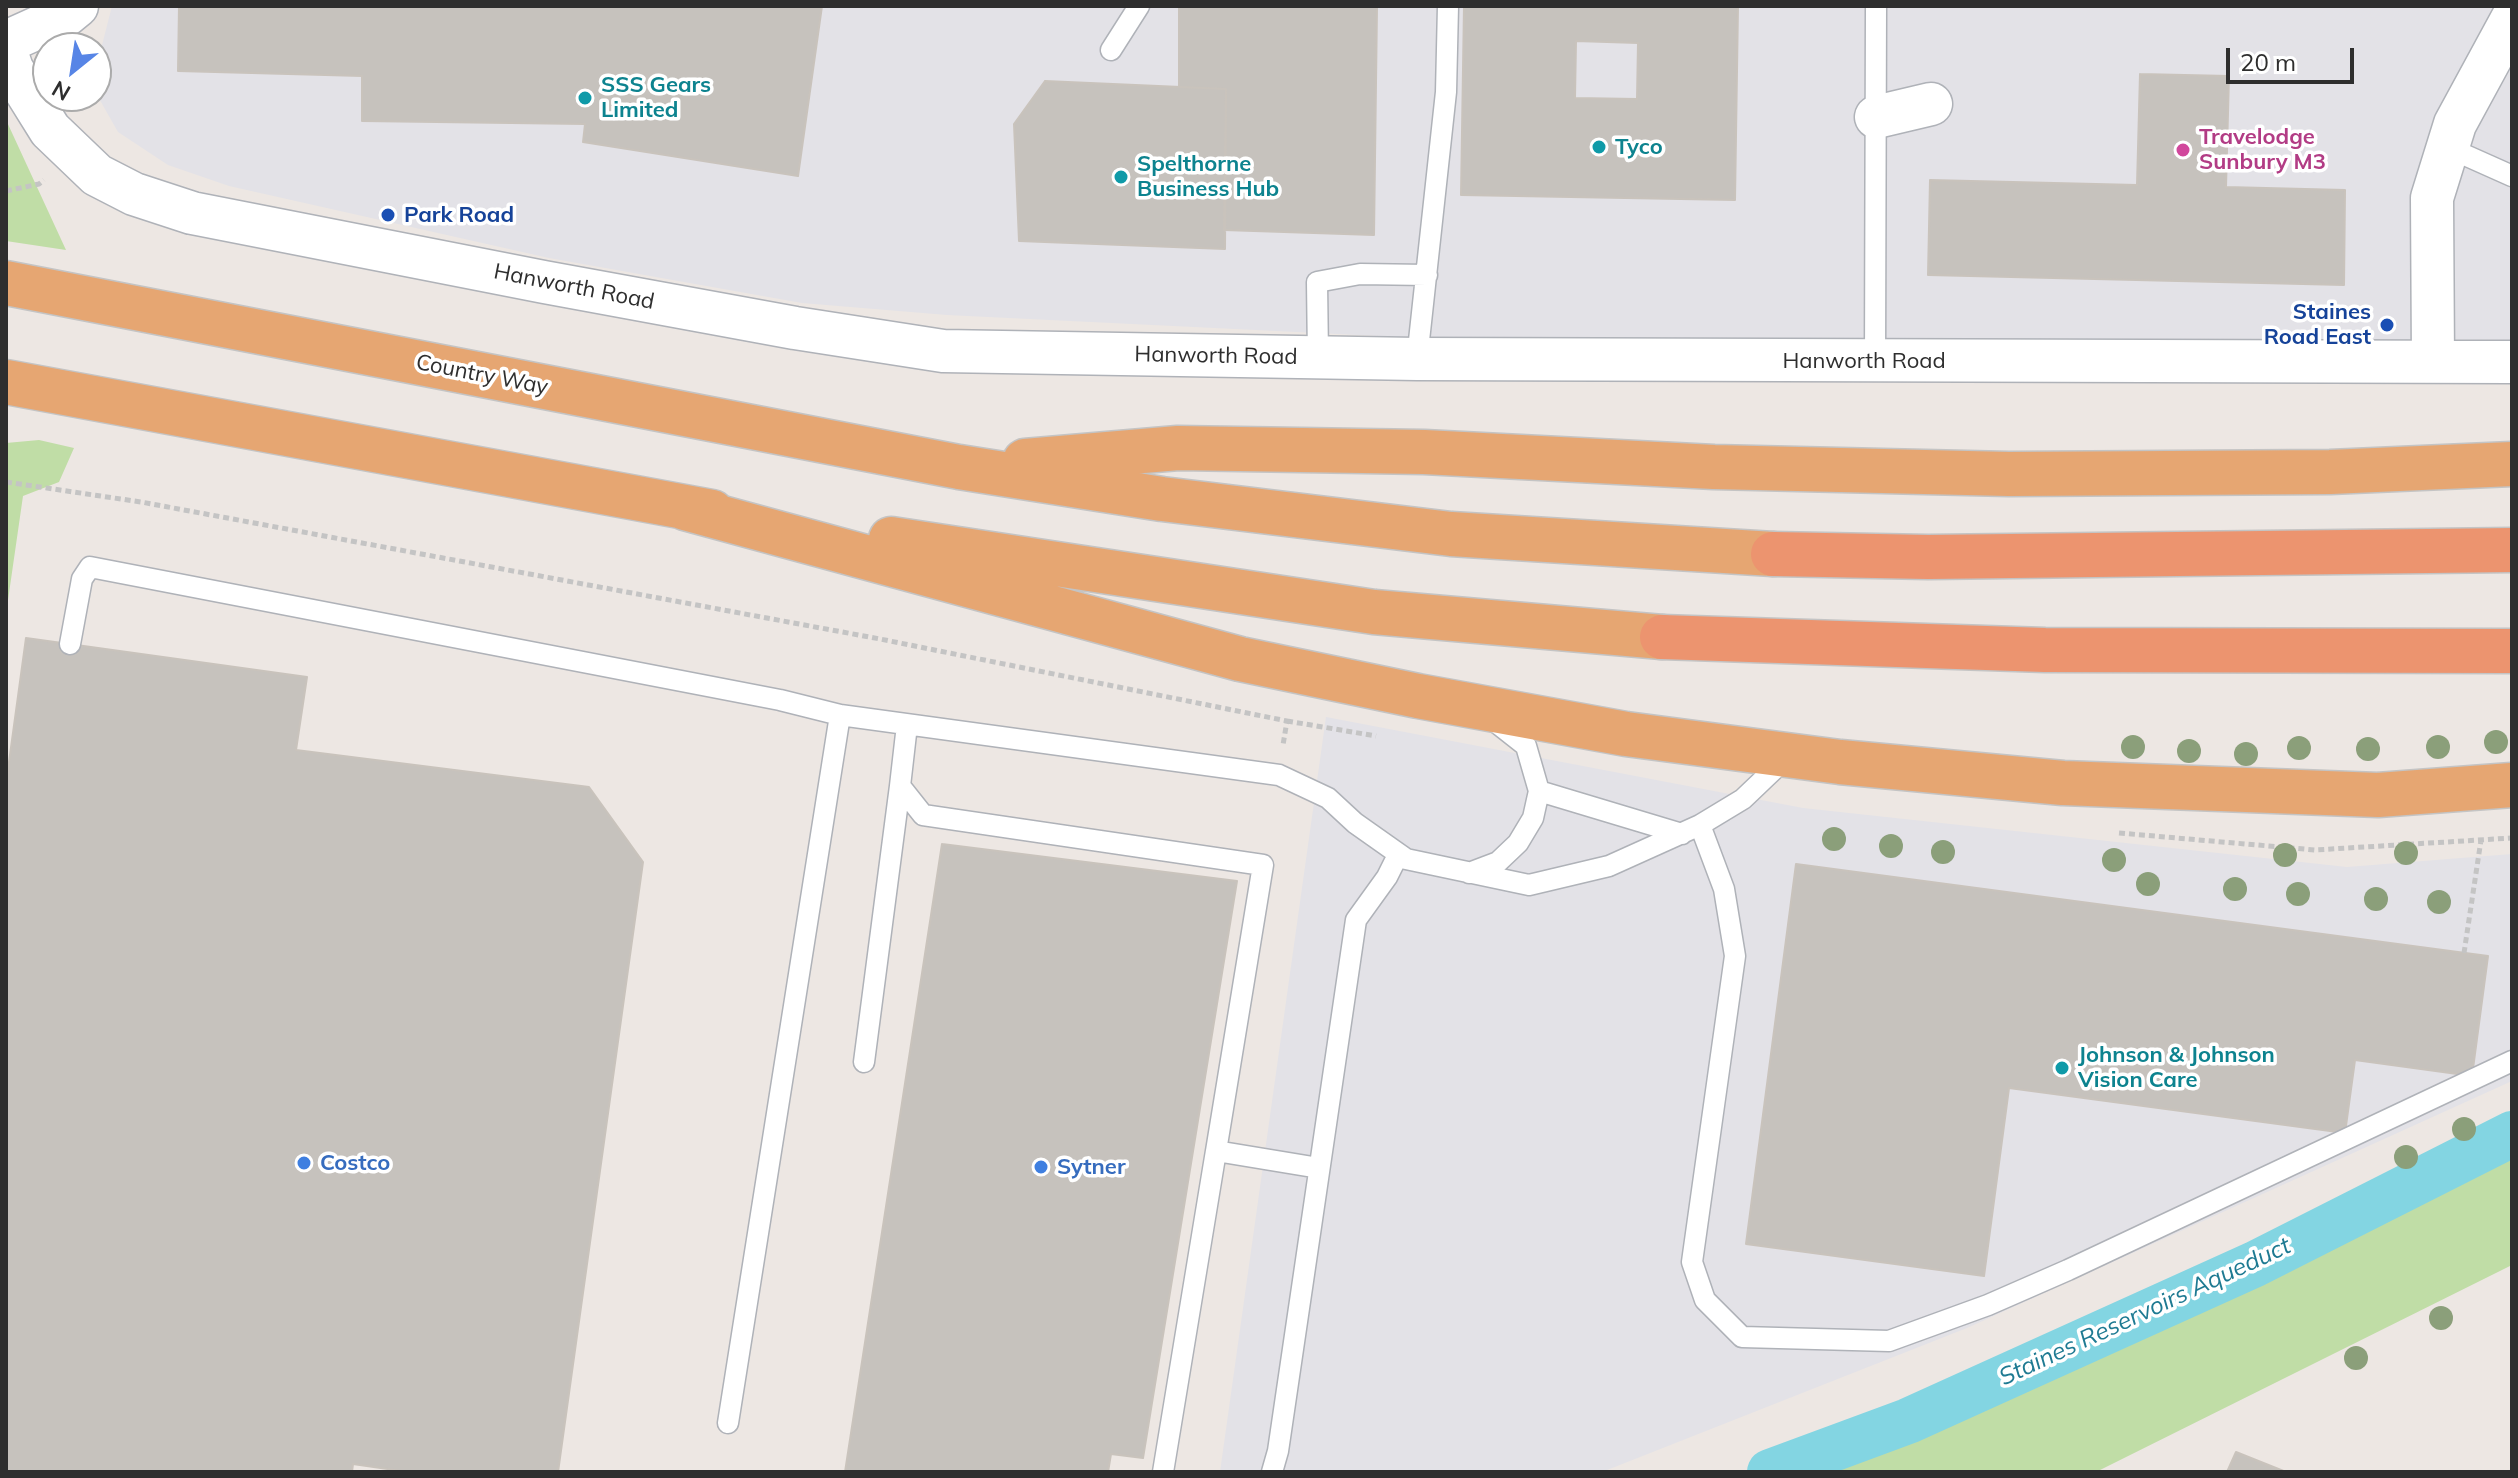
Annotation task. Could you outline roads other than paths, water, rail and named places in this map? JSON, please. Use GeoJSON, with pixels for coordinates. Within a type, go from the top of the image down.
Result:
{"type":"FeatureCollection","features":[{"type":"Feature","properties":{"kind":"highway","name":"Country Way"},"geometry":{"type":"LineString","coordinates":[[6,283],[959,467]]}},
{"type":"Feature","properties":{"kind":"highway"},"geometry":{"type":"LineString","coordinates":[[6,382],[685,508],[1374,612],[1662,637],[2045,650],[2512,651]]}},
{"type":"Feature","properties":{"kind":"highway"},"geometry":{"type":"LineString","coordinates":[[959,467],[1178,448],[1424,452],[1714,467],[2009,474],[2330,472],[2512,464]]}},
{"type":"Feature","properties":{"kind":"highway"},"geometry":{"type":"LineString","coordinates":[[959,467],[1162,499],[1451,534],[1773,554],[1928,557],[2512,550]]}},
{"type":"Feature","properties":{"kind":"highway"},"geometry":{"type":"LineString","coordinates":[[685,508],[1240,659],[1626,734],[1789,756],[2063,783],[2378,795],[2512,785]]}},
{"type":"Feature","properties":{"kind":"street"},"geometry":{"type":"LineString","coordinates":[[6,42],[66,15],[77,6]]}},
{"type":"Feature","properties":{"kind":"street"},"geometry":{"type":"LineString","coordinates":[[2433,362],[2432,198],[2455,124],[2512,19]]}},
{"type":"Feature","properties":{"kind":"street","name":"Hanworth Road"},"geometry":{"type":"LineString","coordinates":[[6,51],[12,69],[50,130],[97,175],[134,194],[192,213],[544,282],[943,351],[1417,359],[2512,362]]}},
{"type":"Feature","properties":{"kind":"street"},"geometry":{"type":"LineString","coordinates":[[1876,117],[1931,104]]}},
{"type":"Feature","properties":{"kind":"lane"},"geometry":{"type":"LineString","coordinates":[[1111,50],[1139,6]]}},
{"type":"Feature","properties":{"kind":"lane"},"geometry":{"type":"LineString","coordinates":[[1417,359],[1446,92],[1448,6]]}},
{"type":"Feature","properties":{"kind":"lane"},"geometry":{"type":"LineString","coordinates":[[1875,361],[1876,6]]}},
{"type":"Feature","properties":{"kind":"lane"},"geometry":{"type":"LineString","coordinates":[[2447,147],[2512,176]]}},
{"type":"Feature","properties":{"kind":"lane"},"geometry":{"type":"LineString","coordinates":[[1318,357],[1317,282],[1360,274],[1427,275]]}},
{"type":"Feature","properties":{"kind":"lane"},"geometry":{"type":"LineString","coordinates":[[70,644],[82,579],[90,567],[780,700],[840,715],[1279,775],[1328,798],[1355,823],[1398,855],[1415,863],[1529,885],[1609,866],[1691,830],[1743,799],[1789,756]]}},
{"type":"Feature","properties":{"kind":"lane"},"geometry":{"type":"LineString","coordinates":[[1469,873],[1498,862],[1518,843],[1533,818],[1539,791],[1526,746],[1476,707]]}},
{"type":"Feature","properties":{"kind":"lane"},"geometry":{"type":"LineString","coordinates":[[728,1423],[840,715]]}},
{"type":"Feature","properties":{"kind":"lane"},"geometry":{"type":"LineString","coordinates":[[864,1062],[907,725]]}},
{"type":"Feature","properties":{"kind":"lane"},"geometry":{"type":"LineString","coordinates":[[900,786],[923,815],[1263,865],[1163,1472]]}},
{"type":"Feature","properties":{"kind":"lane"},"geometry":{"type":"LineString","coordinates":[[1539,791],[1691,830],[1724,889],[1735,956],[1692,1262],[1705,1300],[1742,1337],[1889,1341],[1988,1305],[2512,1061]]}},
{"type":"Feature","properties":{"kind":"lane"},"geometry":{"type":"LineString","coordinates":[[1272,1472],[1278,1451],[1356,920],[1387,877],[1398,855]]}},
{"type":"Feature","properties":{"kind":"lane"},"geometry":{"type":"LineString","coordinates":[[1216,1151],[1319,1168]]}},
{"type":"Feature","properties":{"kind":"waterway","name":"Staines Reservoirs Aqueduct"},"geometry":{"type":"LineString","coordinates":[[1770,1472],[1908,1421],[2255,1264],[2512,1134]]}},
{"type":"Feature","properties":{"kind":"place","name":"SSS Gears Limited"},"geometry":{"type":"Point","coordinates":[585,98]}},
{"type":"Feature","properties":{"kind":"place","name":"Tyco"},"geometry":{"type":"Point","coordinates":[1599,147]}},
{"type":"Feature","properties":{"kind":"place","name":"Travelodge Sunbury M3"},"geometry":{"type":"Point","coordinates":[2183,150]}},
{"type":"Feature","properties":{"kind":"place","name":"Spelthorne Business Hub"},"geometry":{"type":"Point","coordinates":[1121,177]}},
{"type":"Feature","properties":{"kind":"place","name":"Park Road"},"geometry":{"type":"Point","coordinates":[388,215]}},
{"type":"Feature","properties":{"kind":"place","name":"Staines Road East"},"geometry":{"type":"Point","coordinates":[2387,325]}},
{"type":"Feature","properties":{"kind":"place","name":"Johnson & Johnson Vision Care"},"geometry":{"type":"Point","coordinates":[2062,1068]}},
{"type":"Feature","properties":{"kind":"place","name":"Costco"},"geometry":{"type":"Point","coordinates":[304,1163]}},
{"type":"Feature","properties":{"kind":"place","name":"Sytner"},"geometry":{"type":"Point","coordinates":[1041,1167]}}]}
